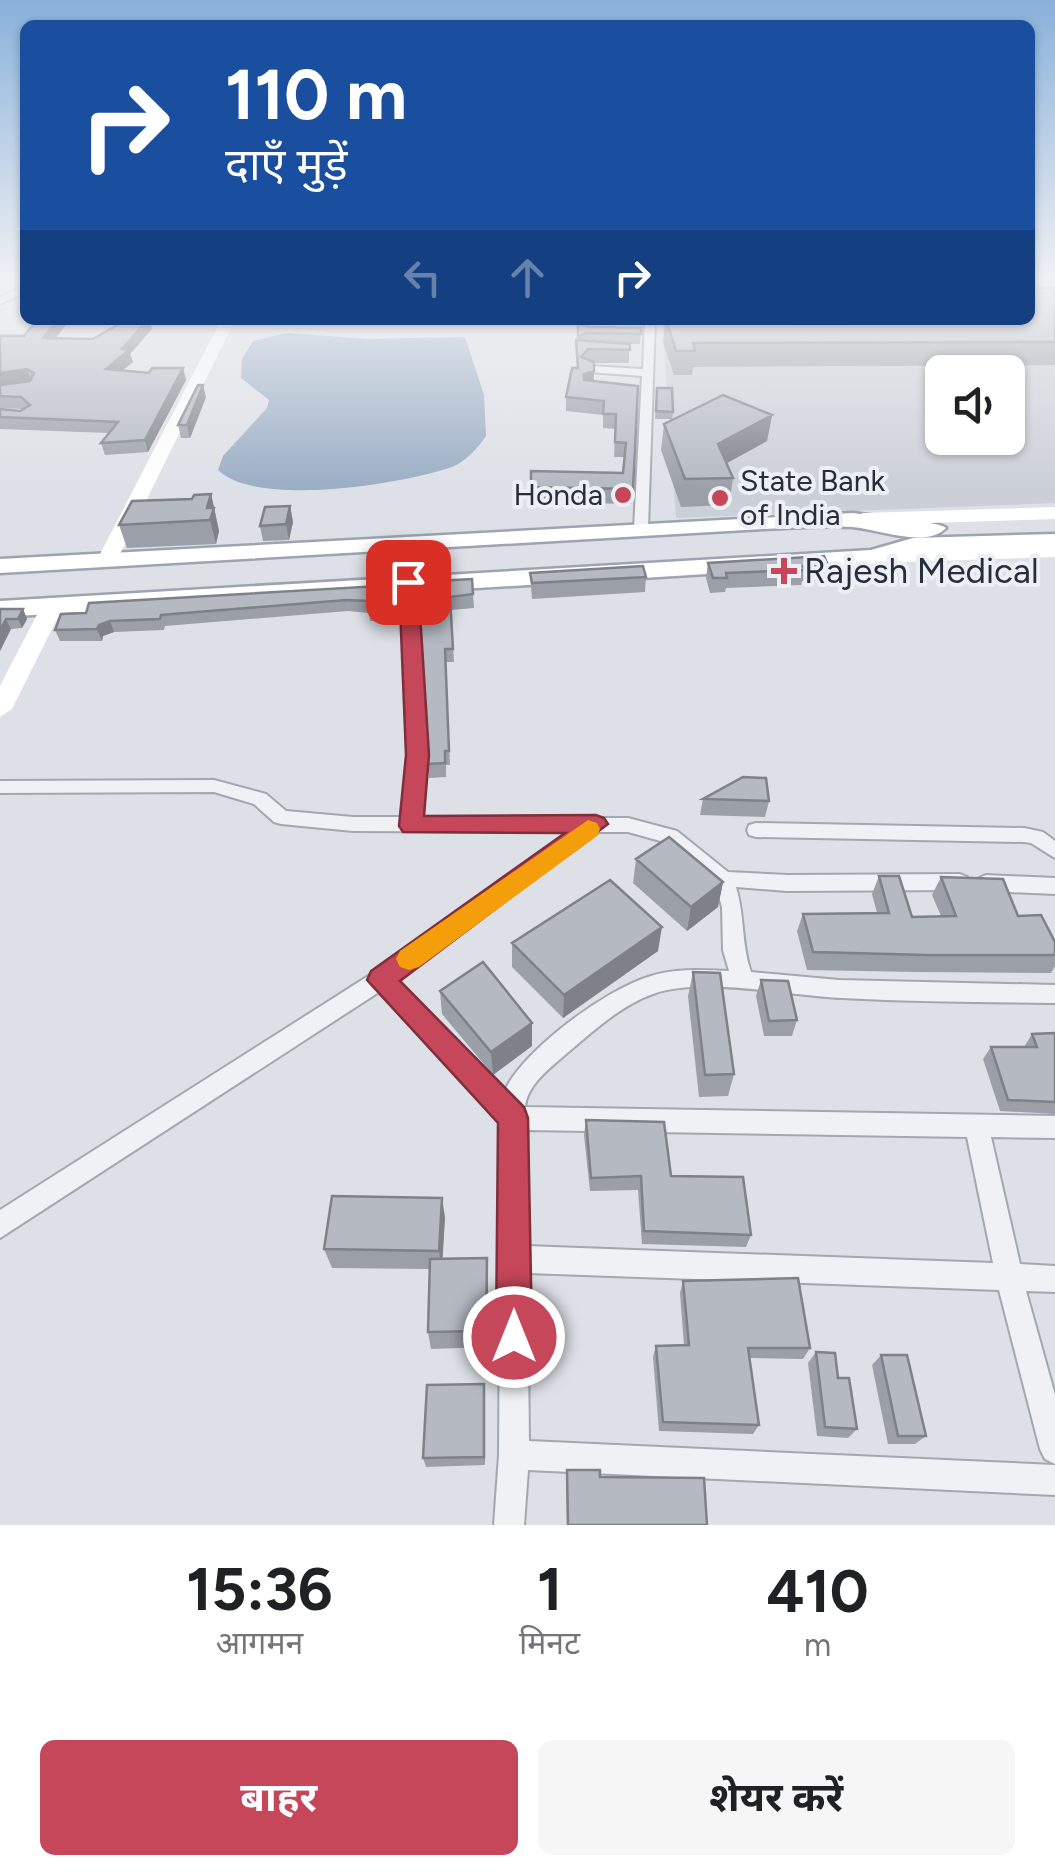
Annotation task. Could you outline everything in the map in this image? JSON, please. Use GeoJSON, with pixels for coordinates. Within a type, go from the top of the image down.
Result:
{"type":"FeatureCollection","features":[{"type":"Feature","properties":{"kind":"main road"},"geometry":{"type":"LineString","coordinates":[[0,566],[641,528],[852,520],[908,537],[1055,542]]}},
{"type":"Feature","properties":{"kind":"main road"},"geometry":{"type":"LineString","coordinates":[[0,609],[408,582],[873,558],[908,537],[1055,525]]}},
{"type":"Feature","properties":{"kind":"street"},"geometry":{"type":"LineString","coordinates":[[107,560],[213,349]]}},
{"type":"Feature","properties":{"kind":"street"},"geometry":{"type":"LineString","coordinates":[[634,351],[650,351],[641,528]]}},
{"type":"Feature","properties":{"kind":"street"},"geometry":{"type":"LineString","coordinates":[[589,370],[650,374]]}},
{"type":"Feature","properties":{"kind":"street"},"geometry":{"type":"LineString","coordinates":[[629,392],[648,393]]}},
{"type":"Feature","properties":{"kind":"street"},"geometry":{"type":"LineString","coordinates":[[852,520],[1055,513]]}},
{"type":"Feature","properties":{"kind":"street"},"geometry":{"type":"LineString","coordinates":[[873,558],[1055,551]]}},
{"type":"Feature","properties":{"kind":"street"},"geometry":{"type":"LineString","coordinates":[[408,582],[418,755],[411,826]]}},
{"type":"Feature","properties":{"kind":"street"},"geometry":{"type":"LineString","coordinates":[[0,709],[54,606]]}},
{"type":"Feature","properties":{"kind":"street"},"geometry":{"type":"LineString","coordinates":[[0,787],[214,786],[260,799],[281,817],[411,826],[628,825],[670,836],[724,880],[732,906],[733,950],[743,980]]}},
{"type":"Feature","properties":{"kind":"street"},"geometry":{"type":"LineString","coordinates":[[0,1225],[381,980],[596,824]]}},
{"type":"Feature","properties":{"kind":"street"},"geometry":{"type":"LineString","coordinates":[[756,830],[1024,835],[1036,837],[1055,851]]}},
{"type":"Feature","properties":{"kind":"street"},"geometry":{"type":"LineString","coordinates":[[724,880],[1055,886]]}},
{"type":"Feature","properties":{"kind":"street"},"geometry":{"type":"LineString","coordinates":[[381,980],[513,1118],[1055,1126]]}},
{"type":"Feature","properties":{"kind":"street"},"geometry":{"type":"LineString","coordinates":[[509,1525],[514,1456],[513,1118],[515,1092],[530,1070],[610,1006],[647,986],[668,981],[743,980],[839,989],[1055,994]]}},
{"type":"Feature","properties":{"kind":"street"},"geometry":{"type":"LineString","coordinates":[[976,1124],[1008,1276],[1055,1449]]}},
{"type":"Feature","properties":{"kind":"street"},"geometry":{"type":"LineString","coordinates":[[514,1259],[1055,1280]]}},
{"type":"Feature","properties":{"kind":"street"},"geometry":{"type":"LineString","coordinates":[[514,1456],[1055,1480]]}},
{"type":"Feature","properties":{"kind":"shaded area"},"geometry":{"type":"Polygon","coordinates":[[[664,349],[1055,349],[1055,503],[676,518],[664,349]]]}},
{"type":"Feature","properties":{"kind":"water"},"geometry":{"type":"Polygon","coordinates":[[[248,349],[469,349],[484,395],[486,436],[457,465],[400,480],[296,490],[237,481],[218,470],[223,456],[267,408],[269,400],[241,378],[242,359],[248,349]]]}},
{"type":"Feature","properties":{"kind":"building"},"geometry":{"type":"Polygon","coordinates":[[[0,349],[123,349],[129,350],[106,369],[149,373],[152,368],[183,368],[145,440],[101,443],[118,422],[0,417],[0,409],[20,411],[30,405],[21,397],[0,396],[0,385],[30,381],[34,373],[27,369],[0,373],[0,349]]]}},
{"type":"Feature","properties":{"kind":"building"},"geometry":{"type":"Polygon","coordinates":[[[577,349],[588,349],[581,357],[594,362],[594,371],[584,374],[584,380],[638,386],[633,489],[531,487],[531,471],[623,473],[626,443],[615,442],[616,414],[603,414],[604,401],[566,397],[572,368],[578,368],[577,349]]]}},
{"type":"Feature","properties":{"kind":"building"},"geometry":{"type":"Polygon","coordinates":[[[198,385],[203,385],[187,425],[178,425],[198,385]]]}},
{"type":"Feature","properties":{"kind":"building"},"geometry":{"type":"Polygon","coordinates":[[[657,388],[672,388],[673,412],[656,411],[657,388]]]}},
{"type":"Feature","properties":{"kind":"building"},"geometry":{"type":"Polygon","coordinates":[[[723,395],[772,415],[718,444],[733,478],[685,479],[664,424],[723,395]]]}},
{"type":"Feature","properties":{"kind":"building"},"geometry":{"type":"Polygon","coordinates":[[[211,494],[207,508],[214,508],[210,520],[119,525],[132,501],[192,499],[194,495],[211,494]]]}},
{"type":"Feature","properties":{"kind":"building"},"geometry":{"type":"Polygon","coordinates":[[[290,506],[286,524],[260,526],[265,507],[290,506]]]}},
{"type":"Feature","properties":{"kind":"building"},"geometry":{"type":"Polygon","coordinates":[[[824,556],[828,565],[803,566],[804,570],[726,573],[727,578],[713,578],[708,563],[824,556]]]}},
{"type":"Feature","properties":{"kind":"building"},"geometry":{"type":"Polygon","coordinates":[[[643,566],[646,577],[532,583],[530,573],[643,566]]]}},
{"type":"Feature","properties":{"kind":"building"},"geometry":{"type":"Polygon","coordinates":[[[472,579],[473,594],[450,597],[453,649],[445,649],[449,751],[445,751],[445,763],[427,764],[418,582],[472,579]]]}},
{"type":"Feature","properties":{"kind":"building"},"geometry":{"type":"Polygon","coordinates":[[[397,585],[397,600],[387,600],[387,609],[369,610],[369,601],[346,600],[161,615],[160,619],[110,621],[97,629],[55,630],[61,614],[86,613],[89,603],[397,585]]]}},
{"type":"Feature","properties":{"kind":"building"},"geometry":{"type":"Polygon","coordinates":[[[0,609],[23,609],[18,619],[6,619],[0,631],[0,609]]]}},
{"type":"Feature","properties":{"kind":"building"},"geometry":{"type":"Polygon","coordinates":[[[743,777],[766,778],[769,801],[703,799],[743,777]]]}},
{"type":"Feature","properties":{"kind":"building"},"geometry":{"type":"Polygon","coordinates":[[[669,837],[723,882],[691,907],[636,859],[669,837]]]}},
{"type":"Feature","properties":{"kind":"building"},"geometry":{"type":"Polygon","coordinates":[[[879,876],[899,876],[912,917],[956,916],[941,877],[1003,879],[1018,916],[1041,915],[1055,942],[1055,955],[813,952],[803,914],[889,913],[879,876]]]}},
{"type":"Feature","properties":{"kind":"building"},"geometry":{"type":"Polygon","coordinates":[[[610,880],[662,927],[564,995],[512,943],[610,880]]]}},
{"type":"Feature","properties":{"kind":"building"},"geometry":{"type":"Polygon","coordinates":[[[483,962],[532,1023],[491,1052],[440,991],[483,962]]]}},
{"type":"Feature","properties":{"kind":"building"},"geometry":{"type":"Polygon","coordinates":[[[693,972],[720,973],[734,1074],[705,1075],[693,972]]]}},
{"type":"Feature","properties":{"kind":"building"},"geometry":{"type":"Polygon","coordinates":[[[761,980],[788,981],[797,1020],[769,1021],[761,980]]]}},
{"type":"Feature","properties":{"kind":"building"},"geometry":{"type":"Polygon","coordinates":[[[1055,1033],[1055,1102],[1008,1100],[991,1047],[1037,1047],[1032,1034],[1055,1033]]]}},
{"type":"Feature","properties":{"kind":"building"},"geometry":{"type":"Polygon","coordinates":[[[586,1120],[664,1122],[671,1176],[743,1177],[751,1235],[644,1231],[641,1176],[591,1178],[586,1120]]]}},
{"type":"Feature","properties":{"kind":"building"},"geometry":{"type":"Polygon","coordinates":[[[332,1196],[442,1198],[439,1251],[324,1249],[332,1196]]]}},
{"type":"Feature","properties":{"kind":"building"},"geometry":{"type":"Polygon","coordinates":[[[487,1258],[486,1331],[428,1332],[430,1259],[487,1258]]]}},
{"type":"Feature","properties":{"kind":"building"},"geometry":{"type":"Polygon","coordinates":[[[798,1278],[810,1348],[748,1348],[759,1425],[663,1422],[656,1346],[689,1345],[683,1281],[798,1278]]]}},
{"type":"Feature","properties":{"kind":"building"},"geometry":{"type":"Polygon","coordinates":[[[816,1352],[835,1353],[838,1378],[849,1378],[857,1429],[825,1427],[816,1352]]]}},
{"type":"Feature","properties":{"kind":"building"},"geometry":{"type":"Polygon","coordinates":[[[881,1355],[907,1355],[926,1436],[898,1436],[881,1355]]]}},
{"type":"Feature","properties":{"kind":"building"},"geometry":{"type":"Polygon","coordinates":[[[484,1384],[484,1457],[423,1458],[427,1385],[484,1384]]]}},
{"type":"Feature","properties":{"kind":"building"},"geometry":{"type":"Polygon","coordinates":[[[567,1470],[600,1470],[600,1477],[704,1478],[707,1525],[568,1525],[567,1470]]]}},
{"type":"Feature","properties":{"kind":"slow traffic"},"geometry":{"type":"LineString","coordinates":[[409,959],[588,829]]}},
{"type":"Feature","properties":{"kind":"place","name":"Honda"},"geometry":{"type":"Point","coordinates":[623,495]}},
{"type":"Feature","properties":{"kind":"place","name":"State Bank of India"},"geometry":{"type":"Point","coordinates":[720,498]}},
{"type":"Feature","properties":{"kind":"place","name":"Rajesh Medical"},"geometry":{"type":"Point","coordinates":[784,571]}},
{"type":"Feature","properties":{"kind":"route"},"geometry":{"type":"LineString","coordinates":[[408,582],[418,755],[411,826],[596,824],[381,980],[513,1118],[514,1337]]}}]}
